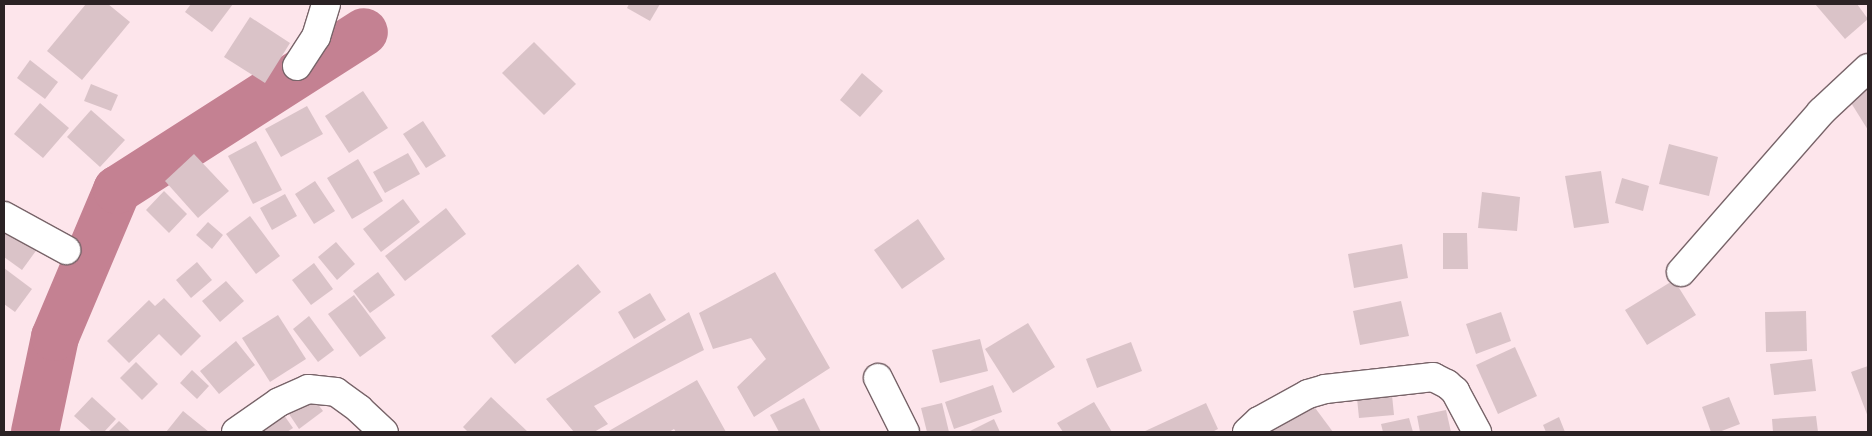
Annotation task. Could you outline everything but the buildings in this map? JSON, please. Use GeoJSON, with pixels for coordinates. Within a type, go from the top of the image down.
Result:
{"type":"FeatureCollection","features":[{"type":"Feature","properties":{"kind":"street"},"geometry":{"type":"LineString","coordinates":[[297,66],[316,37],[326,4]]}},
{"type":"Feature","properties":{"kind":"street"},"geometry":{"type":"LineString","coordinates":[[1681,272],[1821,112],[1868,68]]}},
{"type":"Feature","properties":{"kind":"street"},"geometry":{"type":"LineString","coordinates":[[4,216],[66,250]]}},
{"type":"Feature","properties":{"kind":"street"},"geometry":{"type":"LineString","coordinates":[[1248,432],[1259,421],[1308,394],[1325,389],[1433,377],[1447,384],[1455,391],[1477,432]]}},
{"type":"Feature","properties":{"kind":"street"},"geometry":{"type":"LineString","coordinates":[[878,378],[905,432]]}},
{"type":"Feature","properties":{"kind":"street"},"geometry":{"type":"LineString","coordinates":[[236,432],[279,402],[308,388],[326,389],[341,395],[384,432]]}},
{"type":"Feature","properties":{"kind":"waterway"},"geometry":{"type":"LineString","coordinates":[[35,432],[55,337],[117,190],[364,32]]}}]}
